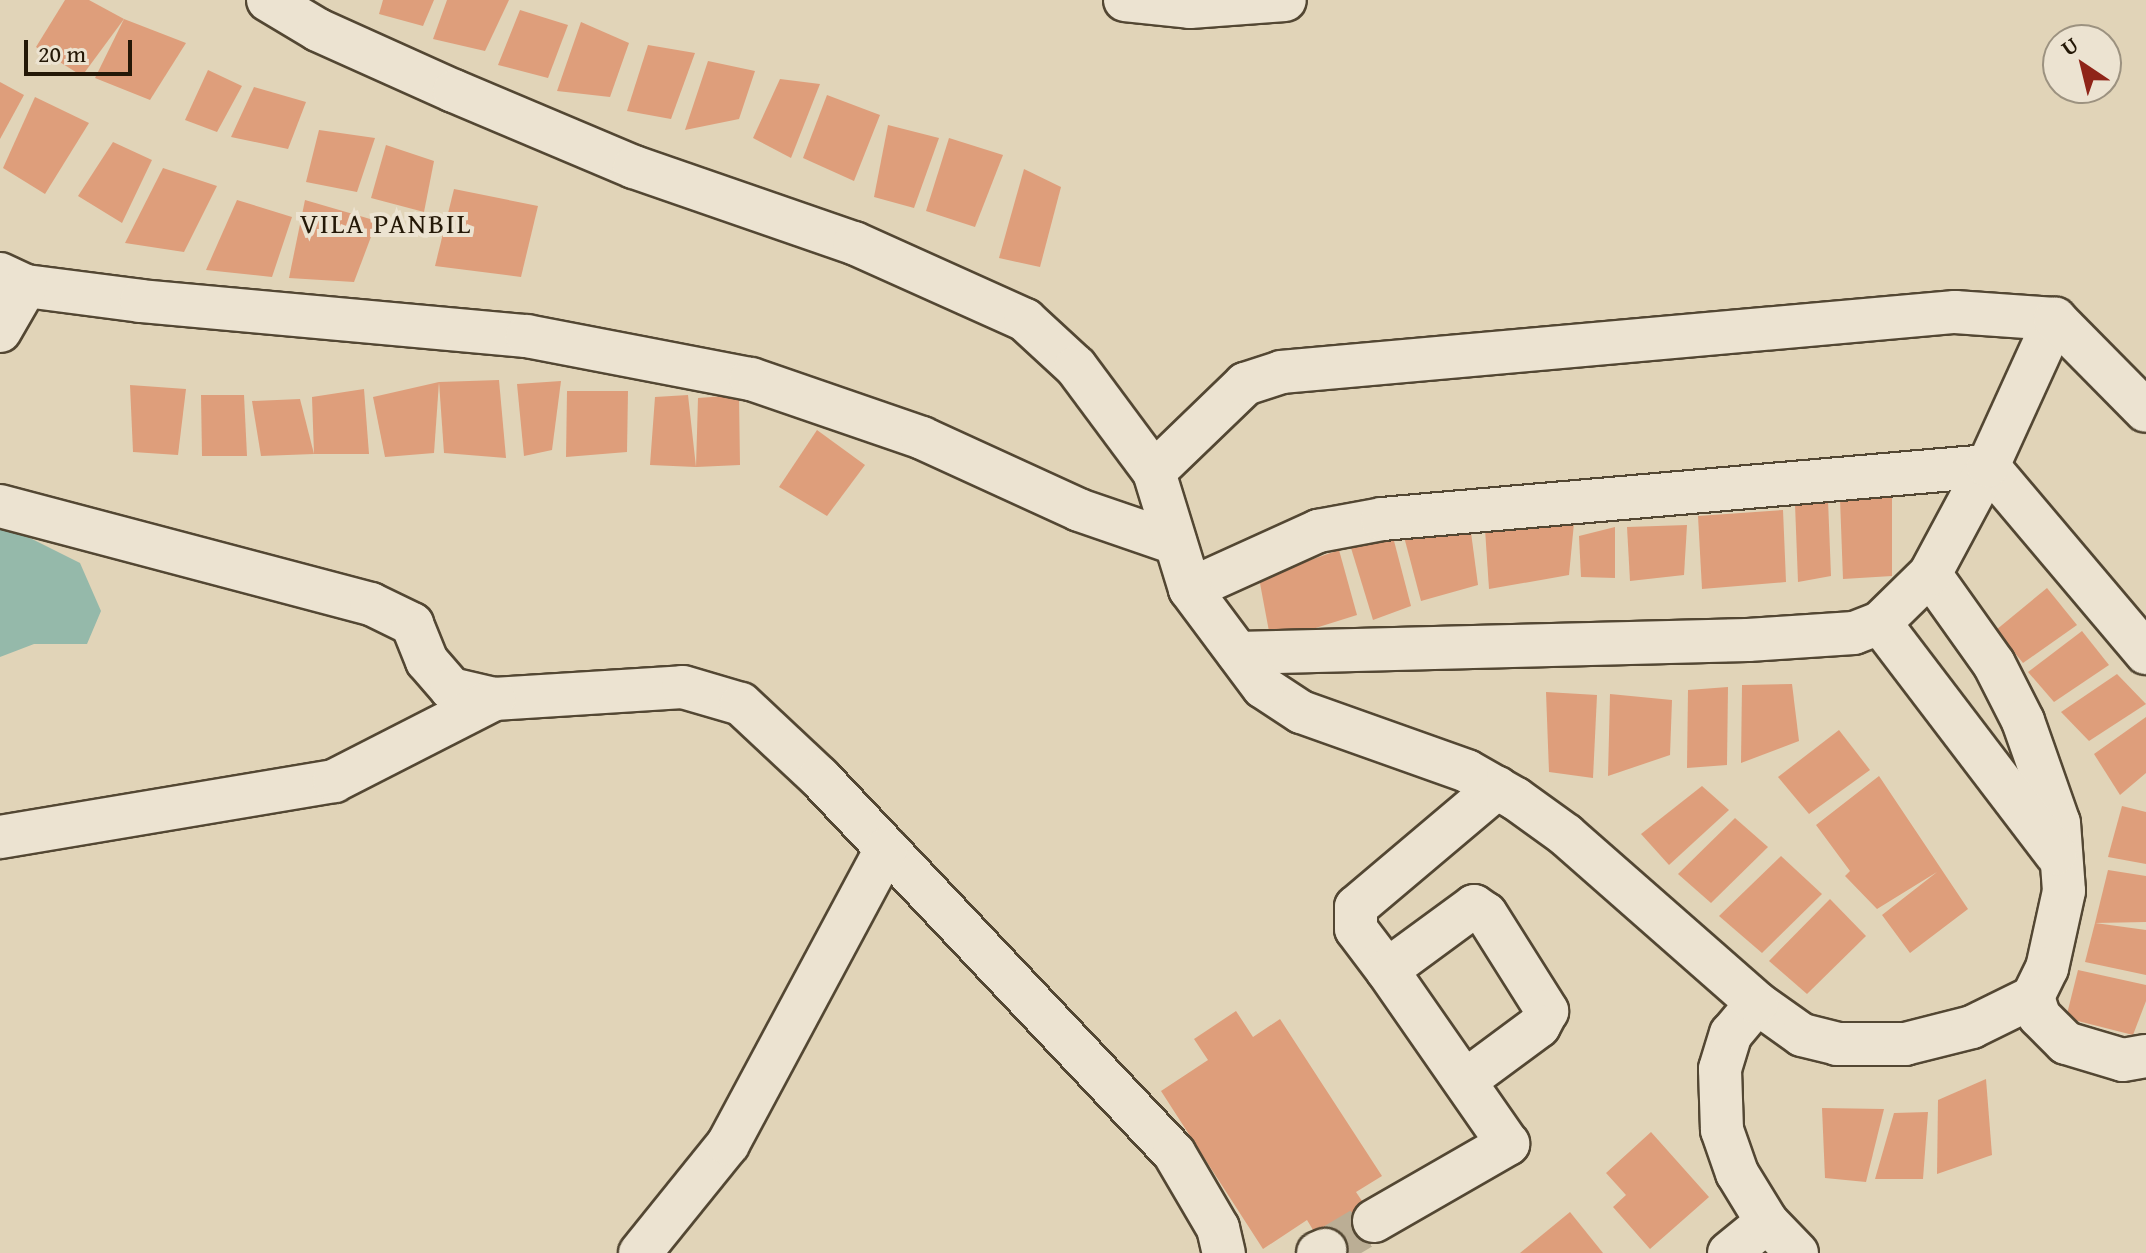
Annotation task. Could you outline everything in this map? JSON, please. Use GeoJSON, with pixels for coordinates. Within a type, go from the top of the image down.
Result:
{"type":"FeatureCollection","features":[{"type":"Feature","properties":{"kind":"street"},"geometry":{"type":"LineString","coordinates":[[268,0],[318,30],[454,91],[634,167],[854,243],[1025,320],[1076,367],[1154,472],[1190,589],[1263,687],[1301,712],[1467,771],[1497,788],[1566,835],[1757,1003],[1802,1035],[1837,1044],[1905,1044],[1972,1027],[2033,997],[2047,968],[2061,912],[2059,823],[2023,721],[1994,664],[1930,574]]}},
{"type":"Feature","properties":{"kind":"street"},"geometry":{"type":"LineString","coordinates":[[1125,0],[1190,7],[1285,0]]}},
{"type":"Feature","properties":{"kind":"street"},"geometry":{"type":"LineString","coordinates":[[0,331],[13,280],[527,336],[751,379],[922,438],[1079,510],[1175,543]]}},
{"type":"Feature","properties":{"kind":"street"},"geometry":{"type":"LineString","coordinates":[[1154,472],[1245,384],[1281,372],[1955,312],[2055,319],[2146,411]]}},
{"type":"Feature","properties":{"kind":"street"},"geometry":{"type":"LineString","coordinates":[[1238,653],[1748,640],[1854,633],[1880,623],[1930,574],[1988,466],[2055,319]]}},
{"type":"Feature","properties":{"kind":"street"},"geometry":{"type":"LineString","coordinates":[[1190,589],[1318,531],[1382,519],[1988,466]]}},
{"type":"Feature","properties":{"kind":"street"},"geometry":{"type":"LineString","coordinates":[[1988,466],[2146,653]]}},
{"type":"Feature","properties":{"kind":"street"},"geometry":{"type":"LineString","coordinates":[[0,506],[371,604],[412,624],[427,661],[451,689],[494,699],[683,687],[741,704],[886,849],[1174,1153],[1218,1228],[1224,1253]]}},
{"type":"Feature","properties":{"kind":"street"},"geometry":{"type":"LineString","coordinates":[[1880,623],[2062,863]]}},
{"type":"Feature","properties":{"kind":"street"},"geometry":{"type":"LineString","coordinates":[[0,837],[334,781],[494,699]]}},
{"type":"Feature","properties":{"kind":"street"},"geometry":{"type":"LineString","coordinates":[[1374,1221],[1508,1144],[1466,1080],[1356,929],[1356,907],[1497,788]]}},
{"type":"Feature","properties":{"kind":"street"},"geometry":{"type":"LineString","coordinates":[[640,1253],[728,1144],[886,849]]}},
{"type":"Feature","properties":{"kind":"street"},"geometry":{"type":"LineString","coordinates":[[1387,970],[1464,909],[1474,906],[1486,914],[1547,1011],[1539,1026],[1466,1080]]}},
{"type":"Feature","properties":{"kind":"street"},"geometry":{"type":"LineString","coordinates":[[2033,997],[2045,1026],[2066,1043],[2123,1060],[2146,1056]]}},
{"type":"Feature","properties":{"kind":"street"},"geometry":{"type":"LineString","coordinates":[[1757,1003],[1731,1034],[1720,1069],[1722,1130],[1737,1173],[1767,1222],[1797,1253]]}},
{"type":"Feature","properties":{"kind":"street"},"geometry":{"type":"LineString","coordinates":[[1729,1253],[1767,1222]]}},
{"type":"Feature","properties":{"kind":"shaded area"},"geometry":{"type":"Polygon","coordinates":[[[0,523],[80,563],[101,611],[87,644],[34,644],[0,657],[0,523]]]}},
{"type":"Feature","properties":{"kind":"building"},"geometry":{"type":"Polygon","coordinates":[[[65,0],[89,0],[124,19],[82,76],[36,47],[65,0]]]}},
{"type":"Feature","properties":{"kind":"building"},"geometry":{"type":"Polygon","coordinates":[[[383,0],[434,0],[423,26],[379,14],[383,0]]]}},
{"type":"Feature","properties":{"kind":"building"},"geometry":{"type":"Polygon","coordinates":[[[447,0],[509,0],[485,51],[433,39],[447,0]]]}},
{"type":"Feature","properties":{"kind":"building"},"geometry":{"type":"Polygon","coordinates":[[[520,10],[568,25],[548,78],[498,65],[520,10]]]}},
{"type":"Feature","properties":{"kind":"building"},"geometry":{"type":"Polygon","coordinates":[[[124,19],[186,43],[150,100],[95,78],[124,19]]]}},
{"type":"Feature","properties":{"kind":"building"},"geometry":{"type":"Polygon","coordinates":[[[581,22],[629,43],[610,97],[557,91],[581,22]]]}},
{"type":"Feature","properties":{"kind":"building"},"geometry":{"type":"Polygon","coordinates":[[[648,45],[695,53],[671,119],[627,111],[648,45]]]}},
{"type":"Feature","properties":{"kind":"building"},"geometry":{"type":"Polygon","coordinates":[[[708,61],[755,71],[739,119],[685,130],[708,61]]]}},
{"type":"Feature","properties":{"kind":"building"},"geometry":{"type":"Polygon","coordinates":[[[208,70],[242,86],[217,132],[185,120],[208,70]]]}},
{"type":"Feature","properties":{"kind":"building"},"geometry":{"type":"Polygon","coordinates":[[[780,79],[820,84],[791,158],[753,138],[780,79]]]}},
{"type":"Feature","properties":{"kind":"building"},"geometry":{"type":"Polygon","coordinates":[[[0,82],[24,95],[0,139],[0,82]]]}},
{"type":"Feature","properties":{"kind":"building"},"geometry":{"type":"Polygon","coordinates":[[[254,87],[306,102],[288,149],[231,137],[254,87]]]}},
{"type":"Feature","properties":{"kind":"building"},"geometry":{"type":"Polygon","coordinates":[[[827,95],[880,115],[854,181],[803,158],[827,95]]]}},
{"type":"Feature","properties":{"kind":"building"},"geometry":{"type":"Polygon","coordinates":[[[35,97],[89,123],[45,194],[3,168],[35,97]]]}},
{"type":"Feature","properties":{"kind":"building"},"geometry":{"type":"Polygon","coordinates":[[[888,125],[939,138],[914,208],[874,197],[888,125]]]}},
{"type":"Feature","properties":{"kind":"building"},"geometry":{"type":"Polygon","coordinates":[[[319,130],[375,138],[357,192],[306,182],[319,130]]]}},
{"type":"Feature","properties":{"kind":"building"},"geometry":{"type":"Polygon","coordinates":[[[949,138],[1003,155],[975,227],[926,211],[949,138]]]}},
{"type":"Feature","properties":{"kind":"building"},"geometry":{"type":"Polygon","coordinates":[[[113,142],[152,160],[122,223],[78,196],[113,142]]]}},
{"type":"Feature","properties":{"kind":"building"},"geometry":{"type":"Polygon","coordinates":[[[386,145],[434,161],[424,212],[371,198],[386,145]]]}},
{"type":"Feature","properties":{"kind":"building"},"geometry":{"type":"Polygon","coordinates":[[[163,168],[217,186],[184,252],[125,243],[163,168]]]}},
{"type":"Feature","properties":{"kind":"building"},"geometry":{"type":"Polygon","coordinates":[[[1024,169],[1061,187],[1040,267],[999,258],[1024,169]]]}},
{"type":"Feature","properties":{"kind":"building"},"geometry":{"type":"Polygon","coordinates":[[[454,189],[538,206],[521,277],[435,266],[454,189]]]}},
{"type":"Feature","properties":{"kind":"building"},"geometry":{"type":"Polygon","coordinates":[[[237,200],[292,217],[272,277],[206,270],[237,200]]]}},
{"type":"Feature","properties":{"kind":"building"},"geometry":{"type":"Polygon","coordinates":[[[305,200],[377,221],[354,282],[289,278],[305,200]]]}},
{"type":"Feature","properties":{"kind":"building"},"geometry":{"type":"Polygon","coordinates":[[[499,380],[506,458],[444,453],[439,382],[499,380]]]}},
{"type":"Feature","properties":{"kind":"building"},"geometry":{"type":"Polygon","coordinates":[[[561,381],[552,450],[524,456],[517,384],[561,381]]]}},
{"type":"Feature","properties":{"kind":"building"},"geometry":{"type":"Polygon","coordinates":[[[439,382],[434,453],[385,457],[373,397],[439,382]]]}},
{"type":"Feature","properties":{"kind":"building"},"geometry":{"type":"Polygon","coordinates":[[[130,385],[186,389],[178,455],[133,452],[130,385]]]}},
{"type":"Feature","properties":{"kind":"building"},"geometry":{"type":"Polygon","coordinates":[[[364,389],[369,454],[314,454],[312,397],[364,389]]]}},
{"type":"Feature","properties":{"kind":"building"},"geometry":{"type":"Polygon","coordinates":[[[567,391],[628,391],[627,452],[566,457],[567,391]]]}},
{"type":"Feature","properties":{"kind":"building"},"geometry":{"type":"Polygon","coordinates":[[[201,395],[244,395],[247,456],[202,456],[201,395]]]}},
{"type":"Feature","properties":{"kind":"building"},"geometry":{"type":"Polygon","coordinates":[[[688,395],[696,467],[650,465],[655,397],[688,395]]]}},
{"type":"Feature","properties":{"kind":"building"},"geometry":{"type":"Polygon","coordinates":[[[739,395],[740,465],[696,467],[698,398],[739,395]]]}},
{"type":"Feature","properties":{"kind":"building"},"geometry":{"type":"Polygon","coordinates":[[[300,399],[314,454],[261,456],[252,401],[300,399]]]}},
{"type":"Feature","properties":{"kind":"building"},"geometry":{"type":"Polygon","coordinates":[[[817,430],[865,465],[827,516],[779,487],[817,430]]]}},
{"type":"Feature","properties":{"kind":"building"},"geometry":{"type":"Polygon","coordinates":[[[1892,497],[1892,576],[1843,579],[1840,499],[1892,497]]]}},
{"type":"Feature","properties":{"kind":"building"},"geometry":{"type":"Polygon","coordinates":[[[1828,500],[1831,576],[1798,582],[1795,504],[1828,500]]]}},
{"type":"Feature","properties":{"kind":"building"},"geometry":{"type":"Polygon","coordinates":[[[1783,510],[1786,582],[1702,589],[1698,516],[1783,510]]]}},
{"type":"Feature","properties":{"kind":"building"},"geometry":{"type":"Polygon","coordinates":[[[1574,523],[1569,575],[1489,589],[1485,529],[1574,523]]]}},
{"type":"Feature","properties":{"kind":"building"},"geometry":{"type":"Polygon","coordinates":[[[1470,525],[1478,585],[1421,601],[1403,533],[1470,525]]]}},
{"type":"Feature","properties":{"kind":"building"},"geometry":{"type":"Polygon","coordinates":[[[1687,525],[1684,575],[1630,581],[1627,527],[1687,525]]]}},
{"type":"Feature","properties":{"kind":"building"},"geometry":{"type":"Polygon","coordinates":[[[1615,527],[1615,578],[1581,577],[1579,536],[1615,527]]]}},
{"type":"Feature","properties":{"kind":"building"},"geometry":{"type":"Polygon","coordinates":[[[1393,537],[1411,606],[1373,620],[1351,548],[1393,537]]]}},
{"type":"Feature","properties":{"kind":"building"},"geometry":{"type":"Polygon","coordinates":[[[1339,550],[1357,615],[1271,642],[1259,578],[1339,550]]]}},
{"type":"Feature","properties":{"kind":"building"},"geometry":{"type":"Polygon","coordinates":[[[2047,588],[2077,625],[2023,663],[1996,630],[2047,588]]]}},
{"type":"Feature","properties":{"kind":"building"},"geometry":{"type":"Polygon","coordinates":[[[2082,631],[2109,665],[2054,702],[2028,672],[2082,631]]]}},
{"type":"Feature","properties":{"kind":"building"},"geometry":{"type":"Polygon","coordinates":[[[2117,674],[2146,704],[2089,741],[2061,712],[2117,674]]]}},
{"type":"Feature","properties":{"kind":"building"},"geometry":{"type":"Polygon","coordinates":[[[1792,684],[1799,741],[1741,763],[1742,685],[1792,684]]]}},
{"type":"Feature","properties":{"kind":"building"},"geometry":{"type":"Polygon","coordinates":[[[1728,687],[1727,765],[1687,768],[1688,690],[1728,687]]]}},
{"type":"Feature","properties":{"kind":"building"},"geometry":{"type":"Polygon","coordinates":[[[1546,692],[1597,695],[1593,778],[1549,772],[1546,692]]]}},
{"type":"Feature","properties":{"kind":"building"},"geometry":{"type":"Polygon","coordinates":[[[1610,694],[1672,700],[1670,755],[1608,776],[1610,694]]]}},
{"type":"Feature","properties":{"kind":"building"},"geometry":{"type":"Polygon","coordinates":[[[2146,717],[2146,773],[2120,795],[2094,754],[2146,717]]]}},
{"type":"Feature","properties":{"kind":"building"},"geometry":{"type":"Polygon","coordinates":[[[1839,730],[1870,770],[1809,814],[1778,777],[1839,730]]]}},
{"type":"Feature","properties":{"kind":"building"},"geometry":{"type":"Polygon","coordinates":[[[1879,776],[1968,909],[1910,953],[1882,915],[1937,872],[1877,909],[1845,876],[1850,871],[1816,825],[1879,776]]]}},
{"type":"Feature","properties":{"kind":"building"},"geometry":{"type":"Polygon","coordinates":[[[1702,786],[1729,810],[1669,865],[1641,834],[1702,786]]]}},
{"type":"Feature","properties":{"kind":"building"},"geometry":{"type":"Polygon","coordinates":[[[2122,806],[2146,812],[2146,864],[2108,857],[2122,806]]]}},
{"type":"Feature","properties":{"kind":"building"},"geometry":{"type":"Polygon","coordinates":[[[1735,818],[1768,847],[1711,903],[1678,874],[1735,818]]]}},
{"type":"Feature","properties":{"kind":"building"},"geometry":{"type":"Polygon","coordinates":[[[1781,856],[1822,894],[1762,953],[1719,916],[1781,856]]]}},
{"type":"Feature","properties":{"kind":"building"},"geometry":{"type":"Polygon","coordinates":[[[2108,870],[2146,876],[2146,922],[2095,923],[2108,870]]]}},
{"type":"Feature","properties":{"kind":"building"},"geometry":{"type":"Polygon","coordinates":[[[1830,899],[1866,936],[1807,994],[1769,961],[1830,899]]]}},
{"type":"Feature","properties":{"kind":"building"},"geometry":{"type":"Polygon","coordinates":[[[2095,923],[2146,930],[2146,975],[2085,962],[2095,923]]]}},
{"type":"Feature","properties":{"kind":"building"},"geometry":{"type":"Polygon","coordinates":[[[2078,970],[2146,985],[2146,1001],[2133,1035],[2066,1018],[2078,970]]]}},
{"type":"Feature","properties":{"kind":"building"},"geometry":{"type":"Polygon","coordinates":[[[1236,1011],[1253,1037],[1280,1019],[1382,1176],[1356,1192],[1384,1234],[1354,1253],[1327,1253],[1307,1220],[1263,1249],[1161,1091],[1208,1060],[1194,1039],[1236,1011]]]}},
{"type":"Feature","properties":{"kind":"building"},"geometry":{"type":"Polygon","coordinates":[[[1986,1079],[1992,1155],[1937,1174],[1938,1100],[1986,1079]]]}},
{"type":"Feature","properties":{"kind":"building"},"geometry":{"type":"Polygon","coordinates":[[[1822,1108],[1884,1109],[1866,1182],[1825,1178],[1822,1108]]]}},
{"type":"Feature","properties":{"kind":"building"},"geometry":{"type":"Polygon","coordinates":[[[1928,1112],[1923,1179],[1875,1179],[1894,1113],[1928,1112]]]}},
{"type":"Feature","properties":{"kind":"building"},"geometry":{"type":"Polygon","coordinates":[[[1651,1132],[1709,1197],[1650,1249],[1613,1207],[1626,1195],[1606,1173],[1651,1132]]]}},
{"type":"Feature","properties":{"kind":"building"},"geometry":{"type":"Polygon","coordinates":[[[1570,1212],[1603,1253],[1520,1253],[1570,1212]]]}},
{"type":"Feature","properties":{"kind":"tunnel"},"geometry":{"type":"LineString","coordinates":[[1325,1250],[1374,1221]]}},
{"type":"Feature","properties":{"kind":"district","name":"VILA PANBIL"},"geometry":{"type":"Point","coordinates":[386,223]}}]}
